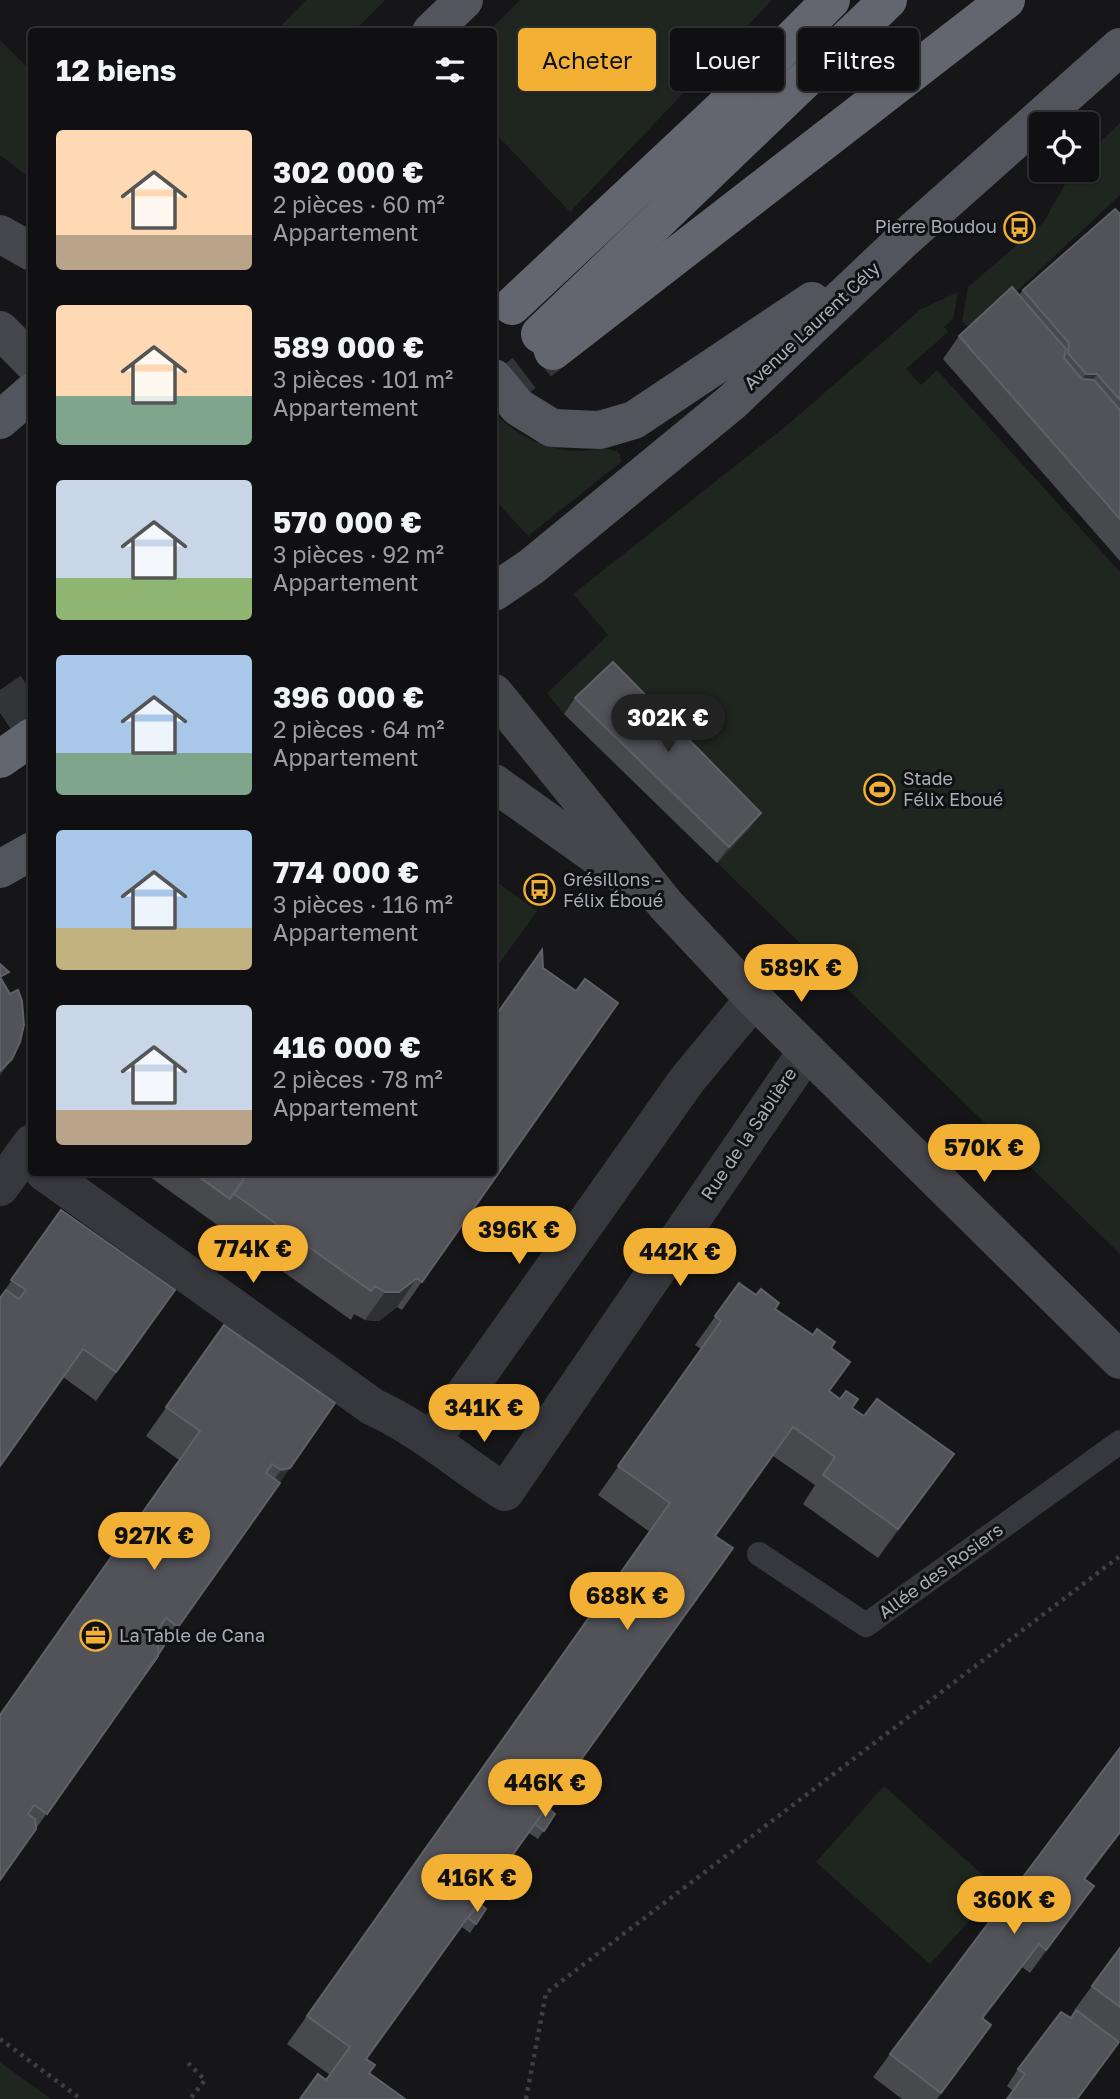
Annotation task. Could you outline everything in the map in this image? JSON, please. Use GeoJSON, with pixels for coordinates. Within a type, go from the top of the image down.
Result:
{"type":"FeatureCollection","features":[{"type":"Feature","properties":{"kind":"highway"},"geometry":{"type":"LineString","coordinates":[[723,108],[812,0]]}},
{"type":"Feature","properties":{"kind":"highway"},"geometry":{"type":"LineString","coordinates":[[512,306],[723,108],[831,0]]}},
{"type":"Feature","properties":{"kind":"highway"},"geometry":{"type":"LineString","coordinates":[[888,0],[546,343],[1006,0]]}},
{"type":"Feature","properties":{"kind":"highway"},"geometry":{"type":"LineString","coordinates":[[0,759],[28,740]]}},
{"type":"Feature","properties":{"kind":"main road"},"geometry":{"type":"LineString","coordinates":[[435,28],[466,0]]}},
{"type":"Feature","properties":{"kind":"main road"},"geometry":{"type":"LineString","coordinates":[[447,28],[466,0]]}},
{"type":"Feature","properties":{"kind":"main road","name":"Avenue Laurent Cély"},"geometry":{"type":"LineString","coordinates":[[497,590],[531,567],[732,402],[904,239],[1120,47]]}},
{"type":"Feature","properties":{"kind":"main road"},"geometry":{"type":"LineString","coordinates":[[0,234],[28,250]]}},
{"type":"Feature","properties":{"kind":"main road"},"geometry":{"type":"LineString","coordinates":[[497,381],[519,407],[552,428],[600,430],[634,420],[904,239]]}},
{"type":"Feature","properties":{"kind":"main road"},"geometry":{"type":"LineString","coordinates":[[0,330],[28,358]]}},
{"type":"Feature","properties":{"kind":"main road"},"geometry":{"type":"LineString","coordinates":[[0,420],[28,396]]}},
{"type":"Feature","properties":{"kind":"main road"},"geometry":{"type":"LineString","coordinates":[[497,697],[666,905],[754,999],[1120,1360]]}},
{"type":"Feature","properties":{"kind":"main road"},"geometry":{"type":"LineString","coordinates":[[497,785],[666,905]]}},
{"type":"Feature","properties":{"kind":"main road"},"geometry":{"type":"LineString","coordinates":[[0,869],[28,853]]}},
{"type":"Feature","properties":{"kind":"street"},"geometry":{"type":"LineString","coordinates":[[432,1440],[687,1080],[754,999]]}},
{"type":"Feature","properties":{"kind":"street","name":"Rue de la Sablière"},"geometry":{"type":"LineString","coordinates":[[55,1176],[373,1407],[405,1422],[469,1470],[505,1492],[807,1051]]}},
{"type":"Feature","properties":{"kind":"street"},"geometry":{"type":"LineString","coordinates":[[0,1187],[28,1162]]}},
{"type":"Feature","properties":{"kind":"lane","name":"Allée des Rosiers"},"geometry":{"type":"LineString","coordinates":[[759,1554],[866,1625],[1120,1442]]}},
{"type":"Feature","properties":{"kind":"path"},"geometry":{"type":"LineString","coordinates":[[526,2099],[546,1993],[1120,1556]]}},
{"type":"Feature","properties":{"kind":"path"},"geometry":{"type":"LineString","coordinates":[[0,2039],[81,2099]]}},
{"type":"Feature","properties":{"kind":"path"},"geometry":{"type":"LineString","coordinates":[[188,2063],[205,2080],[190,2099]]}},
{"type":"Feature","properties":{"kind":"shaded area"},"geometry":{"type":"Polygon","coordinates":[[[306,0],[385,0],[357,28],[279,28],[306,0]]]}},
{"type":"Feature","properties":{"kind":"shaded area"},"geometry":{"type":"Polygon","coordinates":[[[520,0],[772,0],[745,28],[670,28],[670,91],[685,91],[570,212],[497,135],[497,28],[492,28],[520,0]]]}},
{"type":"Feature","properties":{"kind":"shaded area"},"geometry":{"type":"Polygon","coordinates":[[[0,40],[28,68],[28,177],[0,155],[0,40]]]}},
{"type":"Feature","properties":{"kind":"shaded area"},"geometry":{"type":"Polygon","coordinates":[[[1120,123],[1120,195],[972,333],[962,321],[968,287],[1043,223],[1066,182],[1099,182],[1099,143],[1120,123]]]}},
{"type":"Feature","properties":{"kind":"shaded area","name":"Stade Félix Eboué"},"geometry":{"type":"Polygon","coordinates":[[[958,292],[953,319],[944,327],[948,332],[906,369],[921,385],[937,370],[1120,572],[1120,1254],[564,714],[547,693],[608,635],[573,594],[791,422],[921,309],[958,292]]]}},
{"type":"Feature","properties":{"kind":"shaded area"},"geometry":{"type":"Polygon","coordinates":[[[497,415],[511,428],[531,440],[554,448],[577,451],[611,450],[620,454],[621,462],[528,536],[497,502],[497,415]]]}},
{"type":"Feature","properties":{"kind":"shaded area"},"geometry":{"type":"Polygon","coordinates":[[[497,882],[537,911],[497,967],[497,882]]]}},
{"type":"Feature","properties":{"kind":"shaded area"},"geometry":{"type":"Polygon","coordinates":[[[884,1786],[998,1889],[930,1964],[816,1862],[884,1786]]]}},
{"type":"Feature","properties":{"kind":"shaded area"},"geometry":{"type":"Polygon","coordinates":[[[0,2062],[51,2099],[0,2099],[0,2062]]]}},
{"type":"Feature","properties":{"kind":"building"},"geometry":{"type":"Polygon","coordinates":[[[1115,209],[1120,214],[1120,400],[1097,374],[1086,374],[1068,353],[1069,343],[1023,290],[1115,209]]]}},
{"type":"Feature","properties":{"kind":"building"},"geometry":{"type":"Polygon","coordinates":[[[1012,287],[1066,349],[1064,358],[1082,379],[1094,380],[1120,410],[1120,519],[959,336],[1012,287]]]}},
{"type":"Feature","properties":{"kind":"building"},"geometry":{"type":"Polygon","coordinates":[[[613,662],[761,813],[729,847],[575,698],[613,662]]]}},
{"type":"Feature","properties":{"kind":"building"},"geometry":{"type":"Polygon","coordinates":[[[542,950],[543,968],[576,991],[585,979],[618,1003],[497,1175],[497,1014],[542,950]]]}},
{"type":"Feature","properties":{"kind":"building"},"geometry":{"type":"Polygon","coordinates":[[[0,964],[9,972],[0,977],[0,964]]]}},
{"type":"Feature","properties":{"kind":"building"},"geometry":{"type":"Polygon","coordinates":[[[0,977],[10,994],[18,990],[24,1025],[12,1059],[0,1071],[0,977]]]}},
{"type":"Feature","properties":{"kind":"building"},"geometry":{"type":"Polygon","coordinates":[[[198,1176],[245,1176],[230,1199],[198,1176]]]}},
{"type":"Feature","properties":{"kind":"building"},"geometry":{"type":"Polygon","coordinates":[[[245,1176],[496,1176],[422,1282],[417,1278],[399,1292],[385,1292],[375,1286],[371,1291],[234,1194],[245,1176]]]}},
{"type":"Feature","properties":{"kind":"building"},"geometry":{"type":"Polygon","coordinates":[[[61,1210],[175,1290],[116,1372],[83,1349],[0,1466],[0,1298],[6,1290],[19,1299],[26,1290],[11,1280],[61,1210]]]}},
{"type":"Feature","properties":{"kind":"building"},"geometry":{"type":"Polygon","coordinates":[[[739,1283],[756,1295],[761,1289],[779,1303],[775,1309],[813,1335],[817,1329],[835,1342],[831,1348],[850,1362],[829,1391],[840,1399],[846,1391],[858,1399],[852,1408],[864,1416],[877,1399],[954,1454],[898,1529],[823,1475],[835,1457],[793,1427],[715,1536],[733,1548],[366,2059],[375,2065],[369,2073],[405,2099],[300,2099],[318,2074],[326,2080],[350,2047],[307,2016],[670,1503],[618,1466],[721,1321],[715,1316],[739,1283]]]}},
{"type":"Feature","properties":{"kind":"building"},"geometry":{"type":"Polygon","coordinates":[[[224,1325],[335,1403],[290,1468],[281,1470],[272,1464],[266,1473],[280,1483],[178,1627],[166,1618],[158,1630],[158,1656],[47,1814],[34,1805],[28,1814],[35,1819],[36,1829],[0,1880],[0,1715],[200,1431],[166,1407],[224,1325]]]}},
{"type":"Feature","properties":{"kind":"building"},"geometry":{"type":"Polygon","coordinates":[[[158,1642],[164,1646],[158,1655],[158,1642]]]}},
{"type":"Feature","properties":{"kind":"building"},"geometry":{"type":"Polygon","coordinates":[[[1120,1748],[1120,1832],[1084,1879],[1094,1886],[1046,1950],[1039,1944],[982,2018],[991,2025],[941,2093],[890,2054],[1120,1748]]]}},
{"type":"Feature","properties":{"kind":"building"},"geometry":{"type":"Polygon","coordinates":[[[547,1807],[555,1814],[544,1831],[535,1824],[547,1807]]]}},
{"type":"Feature","properties":{"kind":"building"},"geometry":{"type":"Polygon","coordinates":[[[479,1903],[486,1909],[476,1924],[468,1918],[479,1903]]]}},
{"type":"Feature","properties":{"kind":"building"},"geometry":{"type":"Polygon","coordinates":[[[1120,1948],[1120,2007],[1092,1986],[1120,1948]]]}},
{"type":"Feature","properties":{"kind":"building"},"geometry":{"type":"Polygon","coordinates":[[[1076,2010],[1119,2042],[1077,2099],[1007,2099],[1025,2074],[1018,2069],[1061,2012],[1071,2018],[1076,2010]]]}},
{"type":"Feature","properties":{"kind":"tunnel"},"geometry":{"type":"LineString","coordinates":[[497,394],[553,351]]}},
{"type":"Feature","properties":{"kind":"tunnel"},"geometry":{"type":"LineString","coordinates":[[0,713],[28,694]]}},
{"type":"Feature","properties":{"kind":"place","name":"Pierre Boudou"},"geometry":{"type":"Point","coordinates":[1020,227]}},
{"type":"Feature","properties":{"kind":"place","name":"Stade Félix Eboué"},"geometry":{"type":"Point","coordinates":[880,789]}},
{"type":"Feature","properties":{"kind":"place","name":"Grésillons - Félix Éboué"},"geometry":{"type":"Point","coordinates":[540,890]}},
{"type":"Feature","properties":{"kind":"place","name":"La Table de Cana"},"geometry":{"type":"Point","coordinates":[96,1636]}}]}
